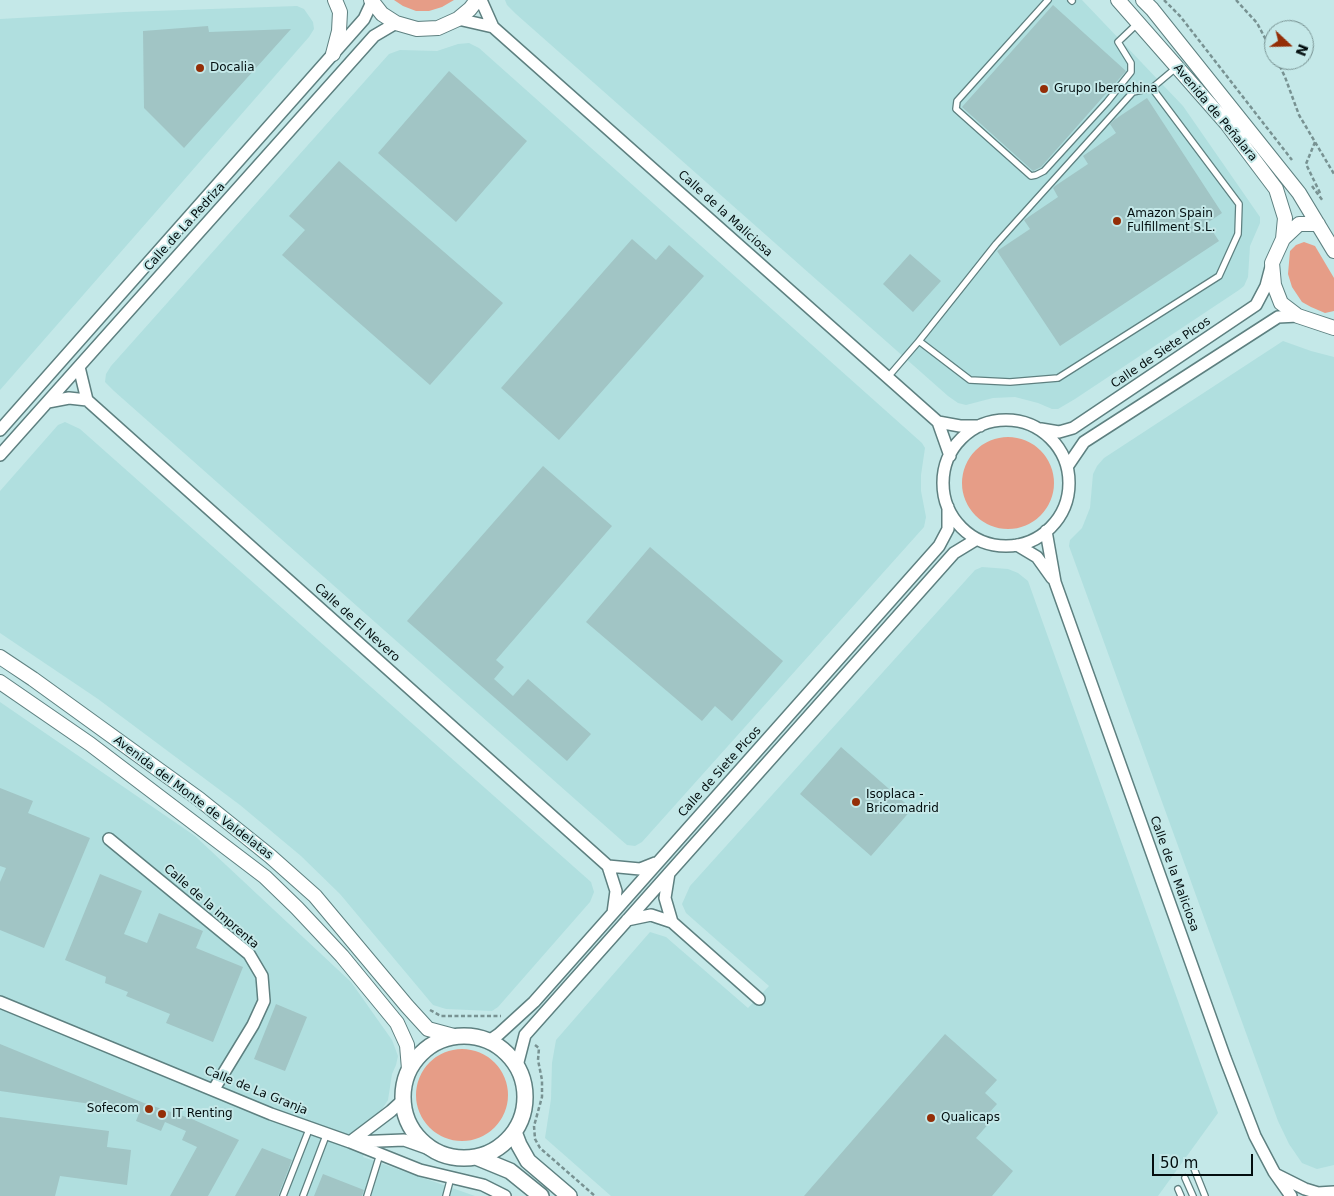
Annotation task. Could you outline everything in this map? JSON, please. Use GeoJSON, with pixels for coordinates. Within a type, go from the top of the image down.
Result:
{"type":"FeatureCollection","features":[{"type":"Feature","properties":{"kind":"main road"},"geometry":{"type":"LineString","coordinates":[[454,1036],[472,1036],[489,1041],[505,1051],[517,1066],[523,1082],[525,1100],[522,1116],[514,1132],[498,1148],[476,1157],[455,1158],[435,1151],[418,1138],[407,1120],[403,1100],[404,1084],[409,1069],[420,1054],[436,1042],[454,1036]]}},
{"type":"Feature","properties":{"kind":"main road"},"geometry":{"type":"LineString","coordinates":[[514,1132],[528,1161],[569,1196]]}},
{"type":"Feature","properties":{"kind":"main road"},"geometry":{"type":"LineString","coordinates":[[476,1157],[510,1171],[541,1196]]}},
{"type":"Feature","properties":{"kind":"street"},"geometry":{"type":"LineString","coordinates":[[333,54],[339,32],[340,12],[335,0]]}},
{"type":"Feature","properties":{"kind":"street"},"geometry":{"type":"LineString","coordinates":[[372,1],[382,14],[396,23],[416,29],[438,28],[458,19],[477,0]]}},
{"type":"Feature","properties":{"kind":"street","name":"Calle de la Maliciosa"},"geometry":{"type":"LineString","coordinates":[[481,0],[493,27],[938,422],[950,456]]}},
{"type":"Feature","properties":{"kind":"street","name":"Avenida de Peñalara"},"geometry":{"type":"LineString","coordinates":[[1118,0],[1227,124],[1276,189],[1285,218],[1284,239]]}},
{"type":"Feature","properties":{"kind":"street","name":"Avenida de Peñalara"},"geometry":{"type":"LineString","coordinates":[[1143,0],[1300,193],[1334,251]]}},
{"type":"Feature","properties":{"kind":"street","name":"Calle de La Pedriza"},"geometry":{"type":"LineString","coordinates":[[0,430],[364,19],[372,1]]}},
{"type":"Feature","properties":{"kind":"street","name":"Calle de la Maliciosa"},"geometry":{"type":"LineString","coordinates":[[458,19],[493,27]]}},
{"type":"Feature","properties":{"kind":"street","name":"Calle de La Pedriza"},"geometry":{"type":"LineString","coordinates":[[0,455],[374,36],[396,23]]}},
{"type":"Feature","properties":{"kind":"street"},"geometry":{"type":"LineString","coordinates":[[1318,224],[1299,224],[1284,239],[1272,263],[1274,285],[1281,303],[1298,316],[1334,328]]}},
{"type":"Feature","properties":{"kind":"street","name":"Calle de Siete Picos"},"geometry":{"type":"LineString","coordinates":[[1038,429],[1059,432],[1073,428],[1256,305],[1266,286],[1272,263]]}},
{"type":"Feature","properties":{"kind":"street"},"geometry":{"type":"LineString","coordinates":[[1067,467],[1084,442],[1278,317],[1298,316]]}},
{"type":"Feature","properties":{"kind":"street"},"geometry":{"type":"LineString","coordinates":[[48,402],[69,398],[87,400],[78,367]]}},
{"type":"Feature","properties":{"kind":"street","name":"Calle de El Nevero"},"geometry":{"type":"LineString","coordinates":[[87,400],[608,866]]}},
{"type":"Feature","properties":{"kind":"street"},"geometry":{"type":"LineString","coordinates":[[1010,420],[1025,423],[1038,429],[1051,439],[1061,452],[1067,467],[1069,485],[1066,502],[1058,518],[1046,532],[1032,540],[1017,545],[996,545],[977,539],[960,525],[948,507],[944,490],[944,472],[950,456],[962,438],[980,426],[994,421],[1010,420]]}},
{"type":"Feature","properties":{"kind":"street"},"geometry":{"type":"LineString","coordinates":[[938,422],[960,426],[980,426]]}},
{"type":"Feature","properties":{"kind":"street","name":"Calle de Siete Picos"},"geometry":{"type":"LineString","coordinates":[[489,1041],[534,1002],[939,546],[948,529],[948,507]]}},
{"type":"Feature","properties":{"kind":"street","name":"Calle de la Maliciosa"},"geometry":{"type":"LineString","coordinates":[[1046,532],[1055,582],[1225,1058],[1255,1136],[1274,1172],[1291,1196]]}},
{"type":"Feature","properties":{"kind":"street"},"geometry":{"type":"LineString","coordinates":[[517,1066],[525,1035],[954,553],[977,539]]}},
{"type":"Feature","properties":{"kind":"street","name":"Calle de la Maliciosa"},"geometry":{"type":"LineString","coordinates":[[1017,545],[1037,557],[1055,582]]}},
{"type":"Feature","properties":{"kind":"street","name":"Avenida del Monte de Valdelatas"},"geometry":{"type":"LineString","coordinates":[[0,658],[33,679],[199,799],[270,856],[315,896],[428,1029],[454,1036]]}},
{"type":"Feature","properties":{"kind":"street","name":"Avenida del Monte de Valdelatas"},"geometry":{"type":"LineString","coordinates":[[0,682],[90,744],[265,877],[342,956],[397,1024],[407,1045],[409,1069]]}},
{"type":"Feature","properties":{"kind":"street","name":"Calle de la imprenta"},"geometry":{"type":"LineString","coordinates":[[109,839],[249,954],[262,976],[264,1001],[253,1025],[214,1089]]}},
{"type":"Feature","properties":{"kind":"street"},"geometry":{"type":"LineString","coordinates":[[613,913],[616,891],[608,866],[640,869],[658,862]]}},
{"type":"Feature","properties":{"kind":"street"},"geometry":{"type":"LineString","coordinates":[[669,873],[665,898],[672,922]]}},
{"type":"Feature","properties":{"kind":"street"},"geometry":{"type":"LineString","coordinates":[[628,920],[651,915],[672,922],[759,1000]]}},
{"type":"Feature","properties":{"kind":"street","name":"Calle de La Granja"},"geometry":{"type":"LineString","coordinates":[[0,1002],[214,1089],[270,1114],[327,1133],[420,1170],[483,1185],[505,1196]]}},
{"type":"Feature","properties":{"kind":"street"},"geometry":{"type":"LineString","coordinates":[[350,1142],[391,1112],[403,1100]]}},
{"type":"Feature","properties":{"kind":"street"},"geometry":{"type":"LineString","coordinates":[[350,1142],[404,1140],[435,1151]]}},
{"type":"Feature","properties":{"kind":"street"},"geometry":{"type":"LineString","coordinates":[[1274,1172],[1305,1189],[1318,1193],[1334,1192]]}},
{"type":"Feature","properties":{"kind":"lane"},"geometry":{"type":"LineString","coordinates":[[1048,0],[957,101],[956,109],[1031,176],[1044,171],[1107,102],[1131,72],[1131,63],[1118,42],[1138,23]]}},
{"type":"Feature","properties":{"kind":"lane"},"geometry":{"type":"LineString","coordinates":[[888,377],[996,244],[1133,92],[1152,88],[1177,67]]}},
{"type":"Feature","properties":{"kind":"lane"},"geometry":{"type":"LineString","coordinates":[[919,341],[970,380],[1010,382],[1058,378],[1219,276],[1238,234],[1239,204],[1152,88]]}},
{"type":"Feature","properties":{"kind":"lane"},"geometry":{"type":"LineString","coordinates":[[283,1196],[310,1127]]}},
{"type":"Feature","properties":{"kind":"lane"},"geometry":{"type":"LineString","coordinates":[[303,1196],[327,1133]]}},
{"type":"Feature","properties":{"kind":"lane"},"geometry":{"type":"LineString","coordinates":[[367,1196],[380,1154]]}},
{"type":"Feature","properties":{"kind":"lane"},"geometry":{"type":"LineString","coordinates":[[1193,1166],[1205,1196]]}},
{"type":"Feature","properties":{"kind":"lane"},"geometry":{"type":"LineString","coordinates":[[446,1196],[451,1177]]}},
{"type":"Feature","properties":{"kind":"lane"},"geometry":{"type":"LineString","coordinates":[[1185,1178],[1192,1196]]}},
{"type":"Feature","properties":{"kind":"lane"},"geometry":{"type":"LineString","coordinates":[[1178,1189],[1181,1196]]}},
{"type":"Feature","properties":{"kind":"path"},"geometry":{"type":"LineString","coordinates":[[1164,0],[1180,16],[1294,162]]}},
{"type":"Feature","properties":{"kind":"path"},"geometry":{"type":"LineString","coordinates":[[1236,0],[1257,23],[1264,36]]}},
{"type":"Feature","properties":{"kind":"path"},"geometry":{"type":"LineString","coordinates":[[1282,70],[1299,115],[1334,174]]}},
{"type":"Feature","properties":{"kind":"path"},"geometry":{"type":"LineString","coordinates":[[1315,142],[1306,164],[1323,201],[1326,213],[1318,224]]}},
{"type":"Feature","properties":{"kind":"path"},"geometry":{"type":"LineString","coordinates":[[1312,185],[1323,201]]}},
{"type":"Feature","properties":{"kind":"path"},"geometry":{"type":"LineString","coordinates":[[429,1010],[441,1016],[504,1016],[512,1023]]}},
{"type":"Feature","properties":{"kind":"path"},"geometry":{"type":"LineString","coordinates":[[525,1035],[539,1048],[538,1060],[542,1080],[542,1097],[534,1126],[535,1139],[540,1148],[595,1196]]}},
{"type":"Feature","properties":{"kind":"shaded area"},"geometry":{"type":"Polygon","coordinates":[[[394,0],[454,0],[442,7],[429,11],[416,11],[394,0]]]}},
{"type":"Feature","properties":{"kind":"shaded area"},"geometry":{"type":"Polygon","coordinates":[[[505,0],[1082,0],[1183,106],[1260,217],[1260,223],[1250,246],[1248,277],[1244,286],[1239,290],[1058,409],[1052,409],[1015,397],[993,398],[966,405],[958,403],[516,14],[507,5],[505,0]]]}},
{"type":"Feature","properties":{"kind":"shaded area"},"geometry":{"type":"Polygon","coordinates":[[[297,6],[304,9],[313,22],[314,29],[309,37],[0,390],[0,19],[125,12],[297,6]]]}},
{"type":"Feature","properties":{"kind":"shaded area"},"geometry":{"type":"Polygon","coordinates":[[[469,43],[479,48],[922,443],[925,448],[921,475],[921,491],[926,517],[924,527],[642,842],[635,846],[627,845],[620,839],[105,382],[106,374],[111,366],[389,54],[400,50],[437,51],[458,44],[469,43]]]}},
{"type":"Feature","properties":{"kind":"shaded area"},"geometry":{"type":"Polygon","coordinates":[[[1304,242],[1315,246],[1334,278],[1334,311],[1325,313],[1302,302],[1292,287],[1288,274],[1290,251],[1296,245],[1304,242]]]}},
{"type":"Feature","properties":{"kind":"shaded area"},"geometry":{"type":"Polygon","coordinates":[[[1283,341],[1334,357],[1334,1165],[1317,1169],[1302,1163],[1289,1144],[1278,1121],[1069,546],[1070,540],[1082,528],[1090,508],[1093,474],[1104,458],[1283,341]]]}},
{"type":"Feature","properties":{"kind":"shaded area"},"geometry":{"type":"Polygon","coordinates":[[[65,422],[80,429],[591,882],[594,892],[590,902],[498,1007],[492,1011],[446,1009],[433,1005],[340,894],[301,856],[240,805],[98,699],[0,633],[0,491],[58,425],[65,422]]]}},
{"type":"Feature","properties":{"kind":"shaded area"},"geometry":{"type":"Polygon","coordinates":[[[1008,437],[1026,441],[1040,451],[1050,465],[1054,483],[1050,501],[1040,515],[1026,525],[1008,529],[990,525],[976,515],[966,501],[962,483],[966,465],[976,451],[990,441],[1008,437]]]}},
{"type":"Feature","properties":{"kind":"shaded area"},"geometry":{"type":"Polygon","coordinates":[[[982,567],[1008,569],[1018,573],[1028,581],[1218,1113],[1158,1196],[611,1196],[545,1138],[551,1099],[552,1063],[556,1040],[650,932],[666,937],[748,1008],[769,986],[686,913],[682,904],[690,886],[975,570],[982,567]]]}},
{"type":"Feature","properties":{"kind":"shaded area"},"geometry":{"type":"Polygon","coordinates":[[[0,702],[195,836],[351,982],[392,1040],[398,1056],[392,1074],[388,1100],[380,1112],[363,1157],[475,1196],[0,1196],[0,702]]]}},
{"type":"Feature","properties":{"kind":"shaded area"},"geometry":{"type":"Polygon","coordinates":[[[462,1049],[480,1053],[494,1063],[504,1077],[508,1095],[504,1113],[494,1127],[480,1137],[462,1141],[444,1137],[430,1127],[420,1113],[416,1095],[420,1077],[430,1063],[444,1053],[462,1049]]]}},
{"type":"Feature","properties":{"kind":"building","name":"Grupo Iberochina"},"geometry":{"type":"Polygon","coordinates":[[[1053,5],[1126,71],[1041,167],[1033,171],[962,107],[1053,5]]]}},
{"type":"Feature","properties":{"kind":"building","name":"Docalia"},"geometry":{"type":"Polygon","coordinates":[[[208,26],[209,32],[291,29],[184,148],[144,108],[143,31],[208,26]]]}},
{"type":"Feature","properties":{"kind":"building"},"geometry":{"type":"Polygon","coordinates":[[[449,71],[527,141],[456,222],[378,153],[449,71]]]}},
{"type":"Feature","properties":{"kind":"building","name":"Amazon Spain Fulfillment S.L."},"geometry":{"type":"Polygon","coordinates":[[[1147,98],[1222,213],[1207,223],[1219,241],[1060,346],[997,251],[1030,229],[1024,220],[1058,197],[1053,188],[1088,164],[1083,156],[1116,133],[1110,124],[1147,98]]]}},
{"type":"Feature","properties":{"kind":"building"},"geometry":{"type":"Polygon","coordinates":[[[339,161],[503,303],[430,385],[282,255],[305,230],[289,216],[339,161]]]}},
{"type":"Feature","properties":{"kind":"building"},"geometry":{"type":"Polygon","coordinates":[[[632,239],[656,260],[669,245],[704,276],[559,440],[501,388],[632,239]]]}},
{"type":"Feature","properties":{"kind":"building"},"geometry":{"type":"Polygon","coordinates":[[[910,254],[941,281],[913,312],[883,284],[910,254]]]}},
{"type":"Feature","properties":{"kind":"building"},"geometry":{"type":"Polygon","coordinates":[[[543,466],[612,526],[496,660],[504,667],[494,679],[513,696],[528,679],[591,734],[567,761],[407,621],[543,466]]]}},
{"type":"Feature","properties":{"kind":"building"},"geometry":{"type":"Polygon","coordinates":[[[650,547],[783,661],[732,721],[715,706],[702,721],[586,622],[650,547]]]}},
{"type":"Feature","properties":{"kind":"building","name":"Isoplaca - Bricomadrid"},"geometry":{"type":"Polygon","coordinates":[[[841,747],[912,809],[871,856],[800,794],[841,747]]]}},
{"type":"Feature","properties":{"kind":"building"},"geometry":{"type":"Polygon","coordinates":[[[0,788],[33,801],[28,813],[90,838],[44,948],[0,930],[0,882],[6,868],[0,866],[0,788]]]}},
{"type":"Feature","properties":{"kind":"building"},"geometry":{"type":"Polygon","coordinates":[[[100,874],[142,891],[124,934],[147,943],[159,913],[203,931],[196,948],[243,967],[213,1042],[166,1023],[170,1014],[126,996],[128,992],[105,983],[106,977],[65,960],[100,874]]]}},
{"type":"Feature","properties":{"kind":"building"},"geometry":{"type":"Polygon","coordinates":[[[276,1004],[307,1017],[285,1071],[254,1059],[276,1004]]]}},
{"type":"Feature","properties":{"kind":"building","name":"Qualicaps"},"geometry":{"type":"Polygon","coordinates":[[[945,1034],[997,1080],[985,1093],[997,1104],[988,1114],[991,1121],[976,1138],[1013,1171],[992,1196],[804,1196],[945,1034]]]}},
{"type":"Feature","properties":{"kind":"building"},"geometry":{"type":"Polygon","coordinates":[[[0,1044],[144,1103],[192,1119],[239,1140],[208,1196],[170,1196],[197,1147],[182,1140],[186,1131],[165,1122],[161,1131],[136,1121],[140,1111],[0,1091],[0,1044]]]}},
{"type":"Feature","properties":{"kind":"building"},"geometry":{"type":"Polygon","coordinates":[[[0,1117],[109,1131],[107,1147],[131,1150],[127,1185],[60,1176],[55,1196],[0,1196],[0,1117]]]}},
{"type":"Feature","properties":{"kind":"building"},"geometry":{"type":"Polygon","coordinates":[[[262,1148],[292,1160],[278,1196],[235,1196],[262,1148]]]}},
{"type":"Feature","properties":{"kind":"building"},"geometry":{"type":"Polygon","coordinates":[[[323,1174],[364,1190],[362,1196],[314,1196],[323,1174]]]}},
{"type":"Feature","properties":{"kind":"place","name":"Docalia"},"geometry":{"type":"Point","coordinates":[200,68]}},
{"type":"Feature","properties":{"kind":"place","name":"Grupo Iberochina"},"geometry":{"type":"Point","coordinates":[1044,89]}},
{"type":"Feature","properties":{"kind":"place","name":"Amazon Spain Fulfillment S.L."},"geometry":{"type":"Point","coordinates":[1117,221]}},
{"type":"Feature","properties":{"kind":"place","name":"Isoplaca - Bricomadrid"},"geometry":{"type":"Point","coordinates":[856,802]}},
{"type":"Feature","properties":{"kind":"place","name":"Sofecom"},"geometry":{"type":"Point","coordinates":[149,1109]}},
{"type":"Feature","properties":{"kind":"place","name":"IT Renting"},"geometry":{"type":"Point","coordinates":[162,1114]}},
{"type":"Feature","properties":{"kind":"place","name":"Qualicaps"},"geometry":{"type":"Point","coordinates":[931,1118]}}]}
